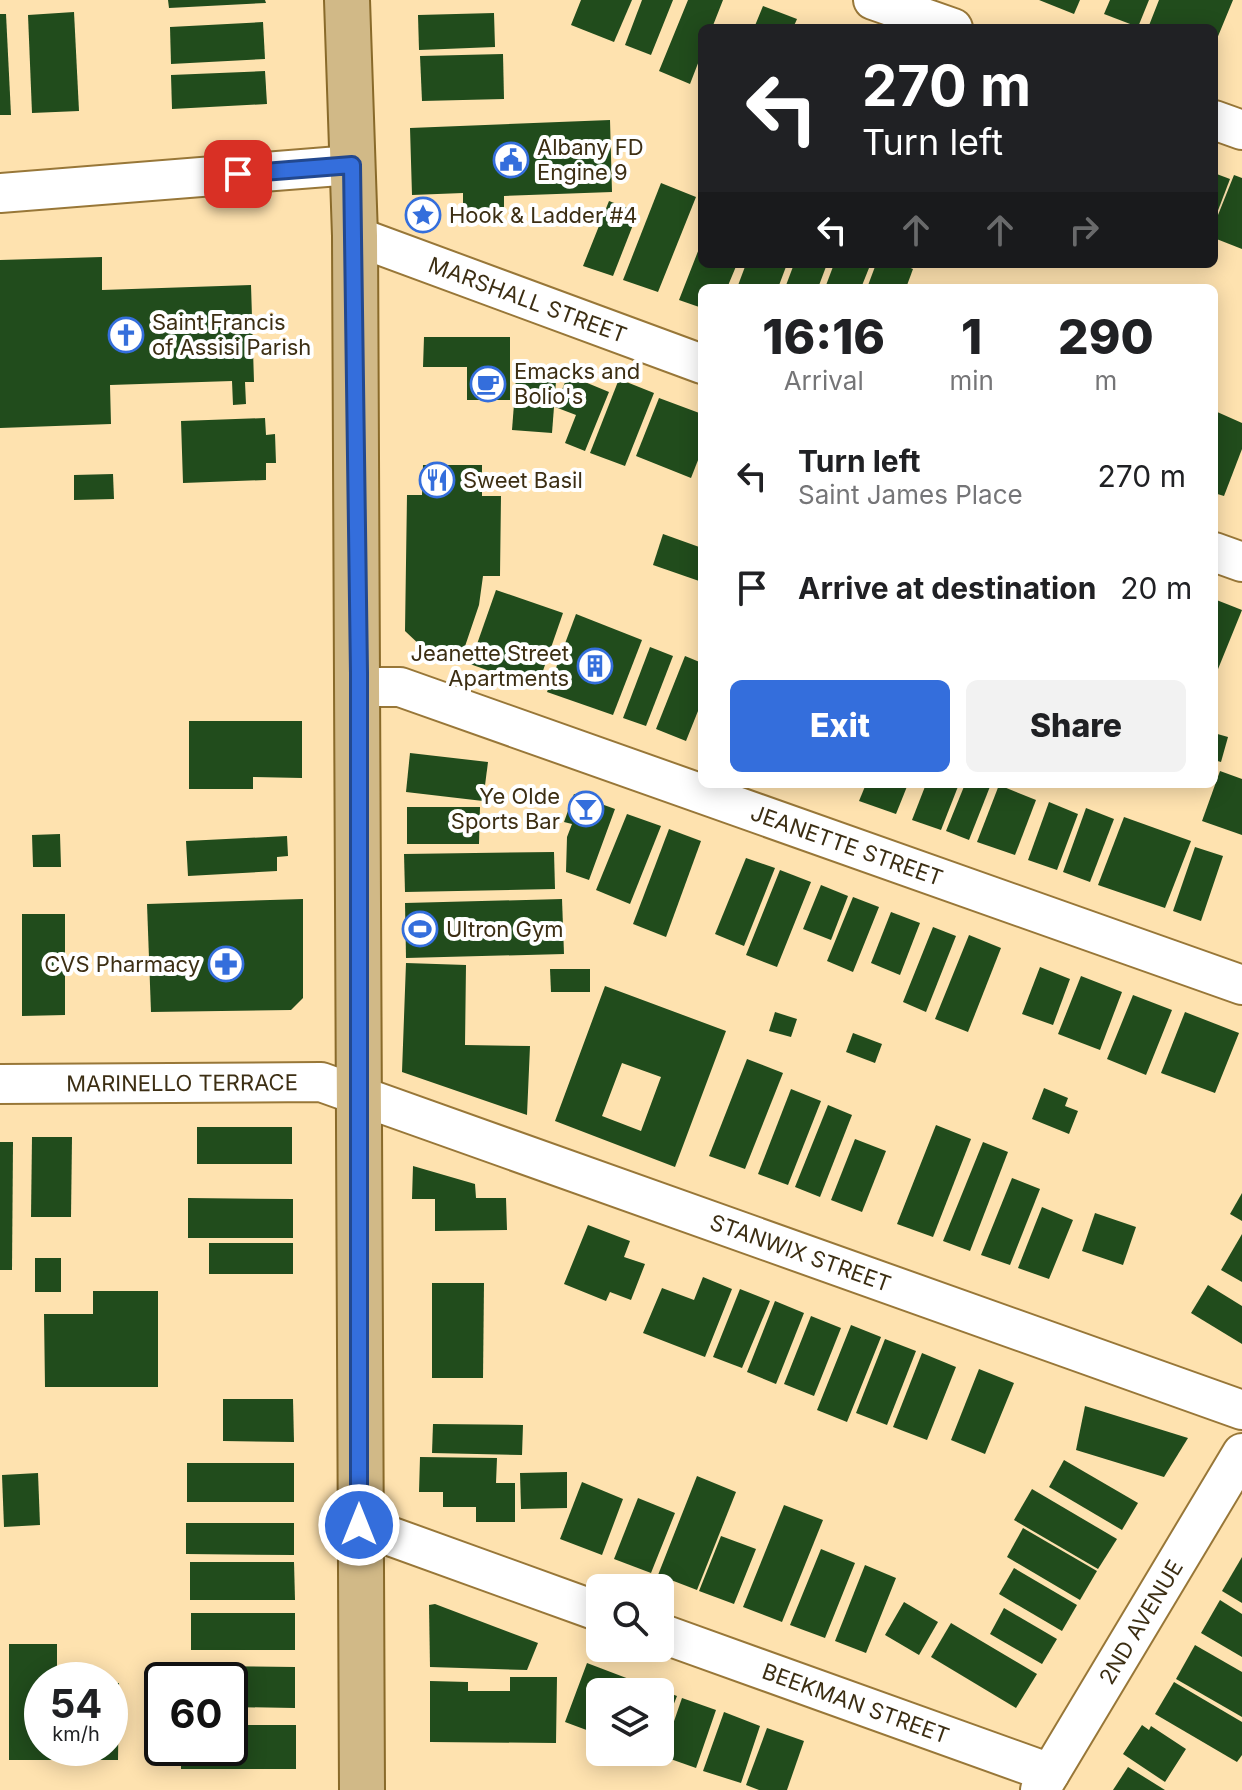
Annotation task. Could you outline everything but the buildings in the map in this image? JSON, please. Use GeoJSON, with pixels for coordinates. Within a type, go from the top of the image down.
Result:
{"type":"FeatureCollection","features":[{"type":"Feature","properties":{"kind":"main road"},"geometry":{"type":"LineString","coordinates":[[347,0],[355,236],[362,1790]]}},
{"type":"Feature","properties":{"kind":"street"},"geometry":{"type":"LineString","coordinates":[[873,0],[942,24]]}},
{"type":"Feature","properties":{"kind":"street"},"geometry":{"type":"LineString","coordinates":[[1218,121],[1242,130]]}},
{"type":"Feature","properties":{"kind":"street"},"geometry":{"type":"LineString","coordinates":[[0,193],[352,165]]}},
{"type":"Feature","properties":{"kind":"street","name":"MARSHALL STREET"},"geometry":{"type":"LineString","coordinates":[[355,236],[698,363]]}},
{"type":"Feature","properties":{"kind":"street"},"geometry":{"type":"LineString","coordinates":[[1218,553],[1242,562]]}},
{"type":"Feature","properties":{"kind":"street","name":"JEANETTE STREET"},"geometry":{"type":"LineString","coordinates":[[358,687],[400,687],[1242,985]]}},
{"type":"Feature","properties":{"kind":"street","name":"MARINELLO TERRACE"},"geometry":{"type":"LineString","coordinates":[[0,1084],[321,1082],[360,1096]]}},
{"type":"Feature","properties":{"kind":"street","name":"STANWIX STREET"},"geometry":{"type":"LineString","coordinates":[[360,1096],[1242,1410]]}},
{"type":"Feature","properties":{"kind":"street","name":"2ND AVENUE"},"geometry":{"type":"LineString","coordinates":[[1045,1782],[1230,1502],[1242,1453]]}},
{"type":"Feature","properties":{"kind":"street"},"geometry":{"type":"LineString","coordinates":[[359,1525],[586,1607]]}},
{"type":"Feature","properties":{"kind":"street","name":"BEEKMAN STREET"},"geometry":{"type":"LineString","coordinates":[[674,1638],[1045,1782]]}},
{"type":"Feature","properties":{"kind":"place","name":"Albany FD Engine 9"},"geometry":{"type":"Point","coordinates":[511,160]}},
{"type":"Feature","properties":{"kind":"place","name":"Hook & Ladder #4"},"geometry":{"type":"Point","coordinates":[423,215]}},
{"type":"Feature","properties":{"kind":"place","name":"Saint Francis of Assisi Parish"},"geometry":{"type":"Point","coordinates":[126,335]}},
{"type":"Feature","properties":{"kind":"place","name":"Emacks and Bolio's"},"geometry":{"type":"Point","coordinates":[488,384]}},
{"type":"Feature","properties":{"kind":"place","name":"Sweet Basil"},"geometry":{"type":"Point","coordinates":[437,480]}},
{"type":"Feature","properties":{"kind":"place","name":"Jeanette Street Apartments"},"geometry":{"type":"Point","coordinates":[595,666]}},
{"type":"Feature","properties":{"kind":"place","name":"Ye Olde Sports Bar"},"geometry":{"type":"Point","coordinates":[586,809]}},
{"type":"Feature","properties":{"kind":"place","name":"Ultron Gym"},"geometry":{"type":"Point","coordinates":[420,929]}},
{"type":"Feature","properties":{"kind":"place","name":"CVS Pharmacy"},"geometry":{"type":"Point","coordinates":[226,964]}},
{"type":"Feature","properties":{"kind":"route"},"geometry":{"type":"LineString","coordinates":[[238,174],[352,165],[359,673],[359,1525]]}}]}
